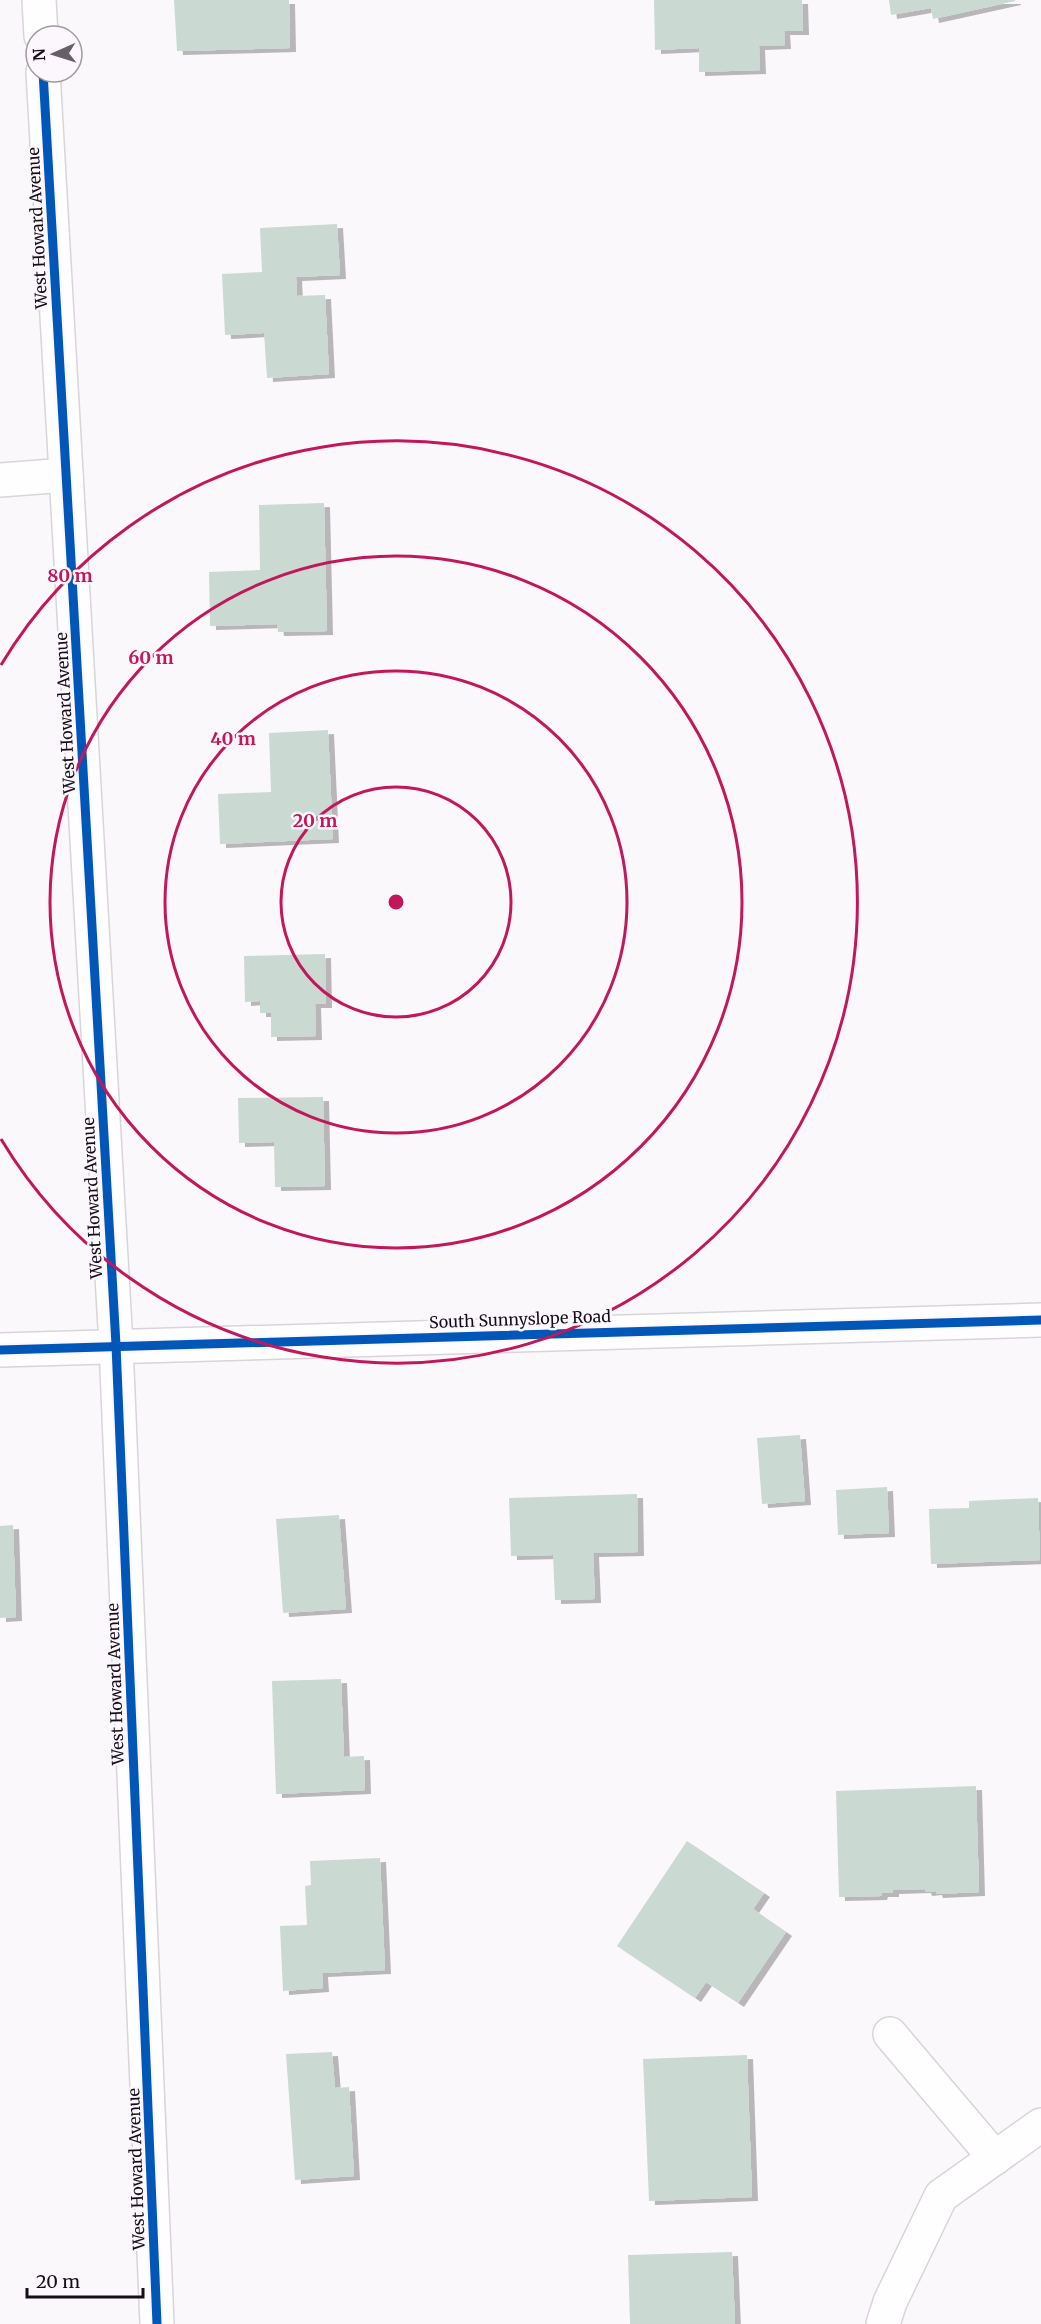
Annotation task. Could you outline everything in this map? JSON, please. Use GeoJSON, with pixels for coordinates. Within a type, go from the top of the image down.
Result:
{"type":"FeatureCollection","features":[{"type":"Feature","properties":{"kind":"street"},"geometry":{"type":"LineString","coordinates":[[39,0],[40,24]]}},
{"type":"Feature","properties":{"kind":"street","name":"West Howard Avenue"},"geometry":{"type":"LineString","coordinates":[[44,84],[116,1345],[157,2324]]}},
{"type":"Feature","properties":{"kind":"street"},"geometry":{"type":"LineString","coordinates":[[0,480],[66,475]]}},
{"type":"Feature","properties":{"kind":"street","name":"South Sunnyslope Road"},"geometry":{"type":"LineString","coordinates":[[0,1350],[1041,1320]]}},
{"type":"Feature","properties":{"kind":"street"},"geometry":{"type":"LineString","coordinates":[[890,2034],[995,2158]]}},
{"type":"Feature","properties":{"kind":"street"},"geometry":{"type":"LineString","coordinates":[[883,2324],[890,2302],[941,2196],[1041,2125]]}},
{"type":"Feature","properties":{"kind":"building"},"geometry":{"type":"Polygon","coordinates":[[[174,0],[289,0],[290,48],[177,51],[174,0]]]}},
{"type":"Feature","properties":{"kind":"building"},"geometry":{"type":"Polygon","coordinates":[[[654,0],[802,0],[803,31],[784,31],[785,45],[759,46],[760,70],[699,72],[699,48],[655,50],[654,0]]]}},
{"type":"Feature","properties":{"kind":"building"},"geometry":{"type":"Polygon","coordinates":[[[889,0],[1015,1],[933,19],[931,8],[891,15],[889,0]]]}},
{"type":"Feature","properties":{"kind":"building"},"geometry":{"type":"Polygon","coordinates":[[[337,224],[340,275],[296,277],[297,296],[325,295],[329,374],[267,378],[264,333],[225,335],[222,274],[262,272],[260,228],[337,224]]]}},
{"type":"Feature","properties":{"kind":"building"},"geometry":{"type":"Polygon","coordinates":[[[324,503],[327,631],[278,632],[277,624],[210,626],[209,572],[260,570],[259,505],[324,503]]]}},
{"type":"Feature","properties":{"kind":"building"},"geometry":{"type":"Polygon","coordinates":[[[328,730],[333,839],[220,844],[218,794],[271,792],[269,733],[328,730]]]}},
{"type":"Feature","properties":{"kind":"building"},"geometry":{"type":"Polygon","coordinates":[[[325,954],[326,1004],[315,1004],[316,1036],[271,1037],[271,1013],[260,1013],[260,1001],[245,1002],[244,956],[325,954]]]}},
{"type":"Feature","properties":{"kind":"building"},"geometry":{"type":"Polygon","coordinates":[[[323,1097],[325,1186],[275,1187],[274,1142],[239,1143],[238,1098],[323,1097]]]}},
{"type":"Feature","properties":{"kind":"building"},"geometry":{"type":"Polygon","coordinates":[[[800,1435],[805,1501],[762,1504],[757,1438],[800,1435]]]}},
{"type":"Feature","properties":{"kind":"building"},"geometry":{"type":"Polygon","coordinates":[[[887,1487],[889,1533],[838,1535],[836,1490],[887,1487]]]}},
{"type":"Feature","properties":{"kind":"building"},"geometry":{"type":"Polygon","coordinates":[[[637,1494],[638,1552],[593,1553],[595,1599],[555,1600],[553,1555],[511,1556],[509,1498],[637,1494]]]}},
{"type":"Feature","properties":{"kind":"building"},"geometry":{"type":"Polygon","coordinates":[[[1038,1498],[1040,1560],[931,1564],[929,1509],[969,1508],[969,1501],[1038,1498]]]}},
{"type":"Feature","properties":{"kind":"building"},"geometry":{"type":"Polygon","coordinates":[[[339,1515],[346,1609],[283,1613],[276,1519],[339,1515]]]}},
{"type":"Feature","properties":{"kind":"building"},"geometry":{"type":"Polygon","coordinates":[[[13,1525],[16,1617],[0,1618],[0,1526],[13,1525]]]}},
{"type":"Feature","properties":{"kind":"building"},"geometry":{"type":"Polygon","coordinates":[[[341,1679],[344,1757],[364,1756],[365,1790],[276,1794],[272,1681],[341,1679]]]}},
{"type":"Feature","properties":{"kind":"building"},"geometry":{"type":"Polygon","coordinates":[[[976,1786],[979,1892],[937,1894],[936,1891],[926,1892],[925,1889],[893,1890],[893,1893],[882,1893],[881,1896],[839,1897],[836,1791],[976,1786]]]}},
{"type":"Feature","properties":{"kind":"building"},"geometry":{"type":"Polygon","coordinates":[[[687,1841],[764,1893],[753,1909],[786,1932],[738,2003],[706,1982],[695,1998],[617,1946],[687,1841]]]}},
{"type":"Feature","properties":{"kind":"building"},"geometry":{"type":"Polygon","coordinates":[[[380,1858],[385,1970],[322,1973],[323,1988],[283,1991],[280,1926],[307,1925],[305,1886],[311,1885],[310,1861],[380,1858]]]}},
{"type":"Feature","properties":{"kind":"building"},"geometry":{"type":"Polygon","coordinates":[[[332,2052],[335,2088],[349,2087],[354,2176],[295,2180],[286,2054],[332,2052]]]}},
{"type":"Feature","properties":{"kind":"building"},"geometry":{"type":"Polygon","coordinates":[[[747,2055],[752,2197],[649,2201],[643,2059],[747,2055]]]}},
{"type":"Feature","properties":{"kind":"building"},"geometry":{"type":"Polygon","coordinates":[[[732,2252],[735,2324],[630,2324],[628,2255],[732,2252]]]}},
{"type":"Feature","properties":{"kind":"cycle path"},"geometry":{"type":"LineString","coordinates":[[44,84],[116,1345],[157,2324]]}},
{"type":"Feature","properties":{"kind":"cycle path"},"geometry":{"type":"LineString","coordinates":[[0,1350],[1041,1320]]}}]}
